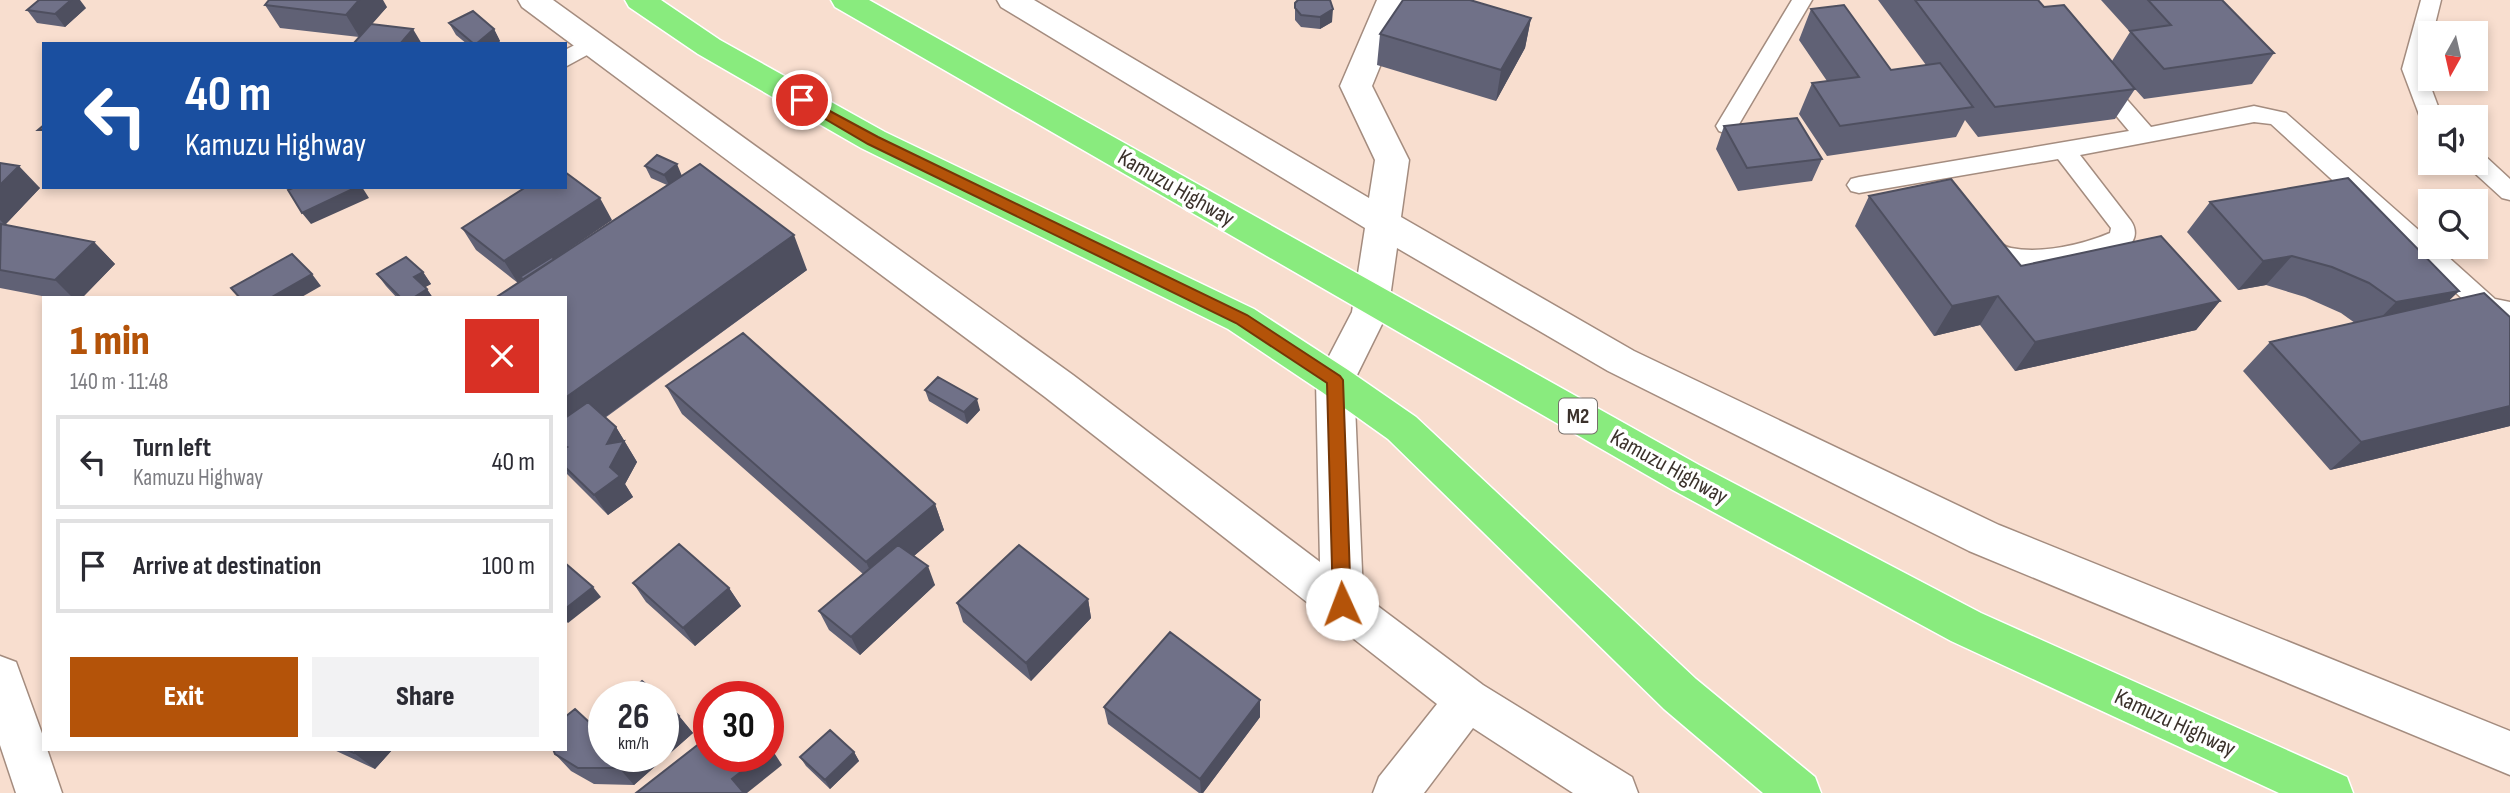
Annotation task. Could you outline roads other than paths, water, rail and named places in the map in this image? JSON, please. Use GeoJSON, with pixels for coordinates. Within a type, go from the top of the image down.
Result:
{"type":"FeatureCollection","features":[{"type":"Feature","properties":{"kind":"highway"},"geometry":{"type":"LineString","coordinates":[[640,0],[709,47],[873,140],[1241,319],[1335,380],[1402,428],[1680,694],[1798,793]]}},
{"type":"Feature","properties":{"kind":"highway","name":"Kamuzu Highway"},"geometry":{"type":"LineString","coordinates":[[846,0],[1685,477],[1966,627],[2330,793]]}},
{"type":"Feature","properties":{"kind":"street"},"geometry":{"type":"LineString","coordinates":[[533,0],[578,52],[1059,386],[1467,700],[1615,793]]}},
{"type":"Feature","properties":{"kind":"street"},"geometry":{"type":"LineString","coordinates":[[1012,0],[1381,222],[1621,361],[1984,538],[2510,753]]}},
{"type":"Feature","properties":{"kind":"street"},"geometry":{"type":"LineString","coordinates":[[1342,604],[1335,380],[1370,312],[1392,160],[1356,86],[1392,0]]}},
{"type":"Feature","properties":{"kind":"street"},"geometry":{"type":"LineString","coordinates":[[0,676],[39,793]]}},
{"type":"Feature","properties":{"kind":"street"},"geometry":{"type":"LineString","coordinates":[[1396,793],[1467,700]]}},
{"type":"Feature","properties":{"kind":"lane"},"geometry":{"type":"LineString","coordinates":[[1727,126],[1802,0]]}},
{"type":"Feature","properties":{"kind":"lane"},"geometry":{"type":"LineString","coordinates":[[2426,105],[2413,69],[2431,0]]}},
{"type":"Feature","properties":{"kind":"lane"},"geometry":{"type":"LineString","coordinates":[[2083,63],[2146,136]]}},
{"type":"Feature","properties":{"kind":"lane"},"geometry":{"type":"LineString","coordinates":[[1859,185],[2146,136],[2254,114],[2277,118],[2487,306],[2510,312]]}},
{"type":"Feature","properties":{"kind":"lane"},"geometry":{"type":"LineString","coordinates":[[1972,217],[1994,252],[2006,257],[2025,259],[2107,246],[2122,238],[2123,227],[2064,150]]}},
{"type":"Feature","properties":{"kind":"lane"},"geometry":{"type":"LineString","coordinates":[[1943,170],[1958,194]]}},
{"type":"Feature","properties":{"kind":"lane"},"geometry":{"type":"LineString","coordinates":[[2488,172],[2510,192]]}}]}
